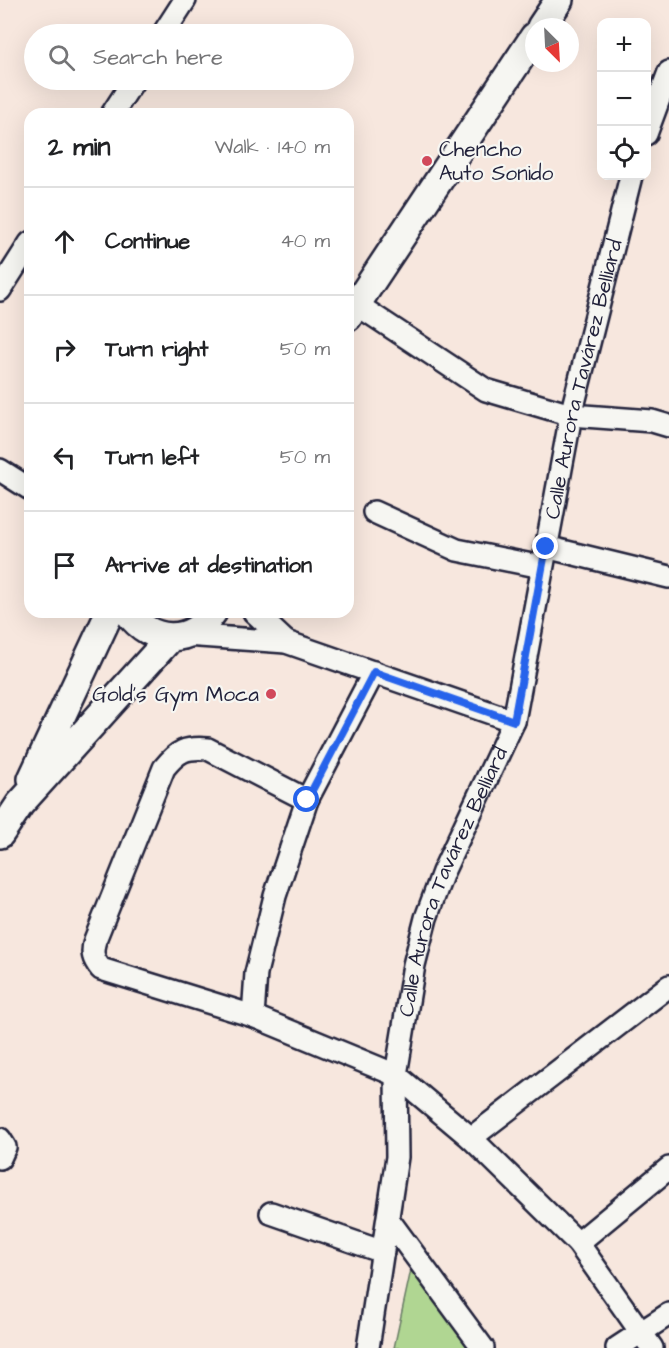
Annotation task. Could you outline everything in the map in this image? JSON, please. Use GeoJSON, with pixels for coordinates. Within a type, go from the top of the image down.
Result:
{"type":"FeatureCollection","features":[{"type":"Feature","properties":{"kind":"main road"},"geometry":{"type":"LineString","coordinates":[[547,18],[559,0]]}},
{"type":"Feature","properties":{"kind":"main road"},"geometry":{"type":"LineString","coordinates":[[354,307],[525,50]]}},
{"type":"Feature","properties":{"kind":"main road"},"geometry":{"type":"LineString","coordinates":[[0,834],[20,804],[107,618]]}},
{"type":"Feature","properties":{"kind":"main road"},"geometry":{"type":"LineString","coordinates":[[132,618],[152,634],[178,636]]}},
{"type":"Feature","properties":{"kind":"main road"},"geometry":{"type":"LineString","coordinates":[[20,804],[178,636],[201,627],[208,618]]}},
{"type":"Feature","properties":{"kind":"street"},"geometry":{"type":"LineString","coordinates":[[169,24],[185,0]]}},
{"type":"Feature","properties":{"kind":"street"},"geometry":{"type":"LineString","coordinates":[[649,126],[669,72]]}},
{"type":"Feature","properties":{"kind":"street"},"geometry":{"type":"LineString","coordinates":[[116,108],[128,90]]}},
{"type":"Feature","properties":{"kind":"street","name":"Calle Aurora Tavárez Belliard"},"geometry":{"type":"LineString","coordinates":[[369,1348],[396,1157],[396,1075],[414,965],[426,918],[443,872],[514,721],[571,415],[630,180]]}},
{"type":"Feature","properties":{"kind":"street"},"geometry":{"type":"LineString","coordinates":[[0,290],[24,252]]}},
{"type":"Feature","properties":{"kind":"street"},"geometry":{"type":"LineString","coordinates":[[354,311],[486,390],[571,415],[652,421],[669,426]]}},
{"type":"Feature","properties":{"kind":"street"},"geometry":{"type":"LineString","coordinates":[[0,470],[24,485]]}},
{"type":"Feature","properties":{"kind":"street"},"geometry":{"type":"LineString","coordinates":[[374,512],[457,550],[544,557],[669,577]]}},
{"type":"Feature","properties":{"kind":"street"},"geometry":{"type":"LineString","coordinates":[[260,618],[286,642]]}},
{"type":"Feature","properties":{"kind":"street"},"geometry":{"type":"LineString","coordinates":[[178,636],[286,642],[514,721]]}},
{"type":"Feature","properties":{"kind":"street"},"geometry":{"type":"LineString","coordinates":[[253,1016],[256,973],[273,907],[307,800],[374,672]]}},
{"type":"Feature","properties":{"kind":"street"},"geometry":{"type":"LineString","coordinates":[[307,800],[208,749],[183,750],[172,758],[164,768],[91,951],[94,960],[101,969],[253,1016],[396,1075],[471,1138],[578,1243],[646,1340]]}},
{"type":"Feature","properties":{"kind":"street"},"geometry":{"type":"LineString","coordinates":[[471,1138],[669,986]]}},
{"type":"Feature","properties":{"kind":"street"},"geometry":{"type":"LineString","coordinates":[[0,1138],[5,1148],[0,1158]]}},
{"type":"Feature","properties":{"kind":"street"},"geometry":{"type":"LineString","coordinates":[[578,1243],[669,1168]]}},
{"type":"Feature","properties":{"kind":"street"},"geometry":{"type":"LineString","coordinates":[[271,1213],[383,1252]]}},
{"type":"Feature","properties":{"kind":"street"},"geometry":{"type":"LineString","coordinates":[[388,1219],[483,1348]]}},
{"type":"Feature","properties":{"kind":"street"},"geometry":{"type":"LineString","coordinates":[[617,1348],[646,1340],[669,1314]]}},
{"type":"Feature","properties":{"kind":"green space"},"geometry":{"type":"Polygon","coordinates":[[[412,1265],[472,1348],[394,1348],[412,1265]]]}},
{"type":"Feature","properties":{"kind":"place","name":"Chencho Auto Sonido"},"geometry":{"type":"Point","coordinates":[427,161]}},
{"type":"Feature","properties":{"kind":"place","name":"Gold's Gym Moca"},"geometry":{"type":"Point","coordinates":[271,694]}},
{"type":"Feature","properties":{"kind":"route"},"geometry":{"type":"LineString","coordinates":[[307,800],[374,672],[514,721],[546,547]]}}]}
